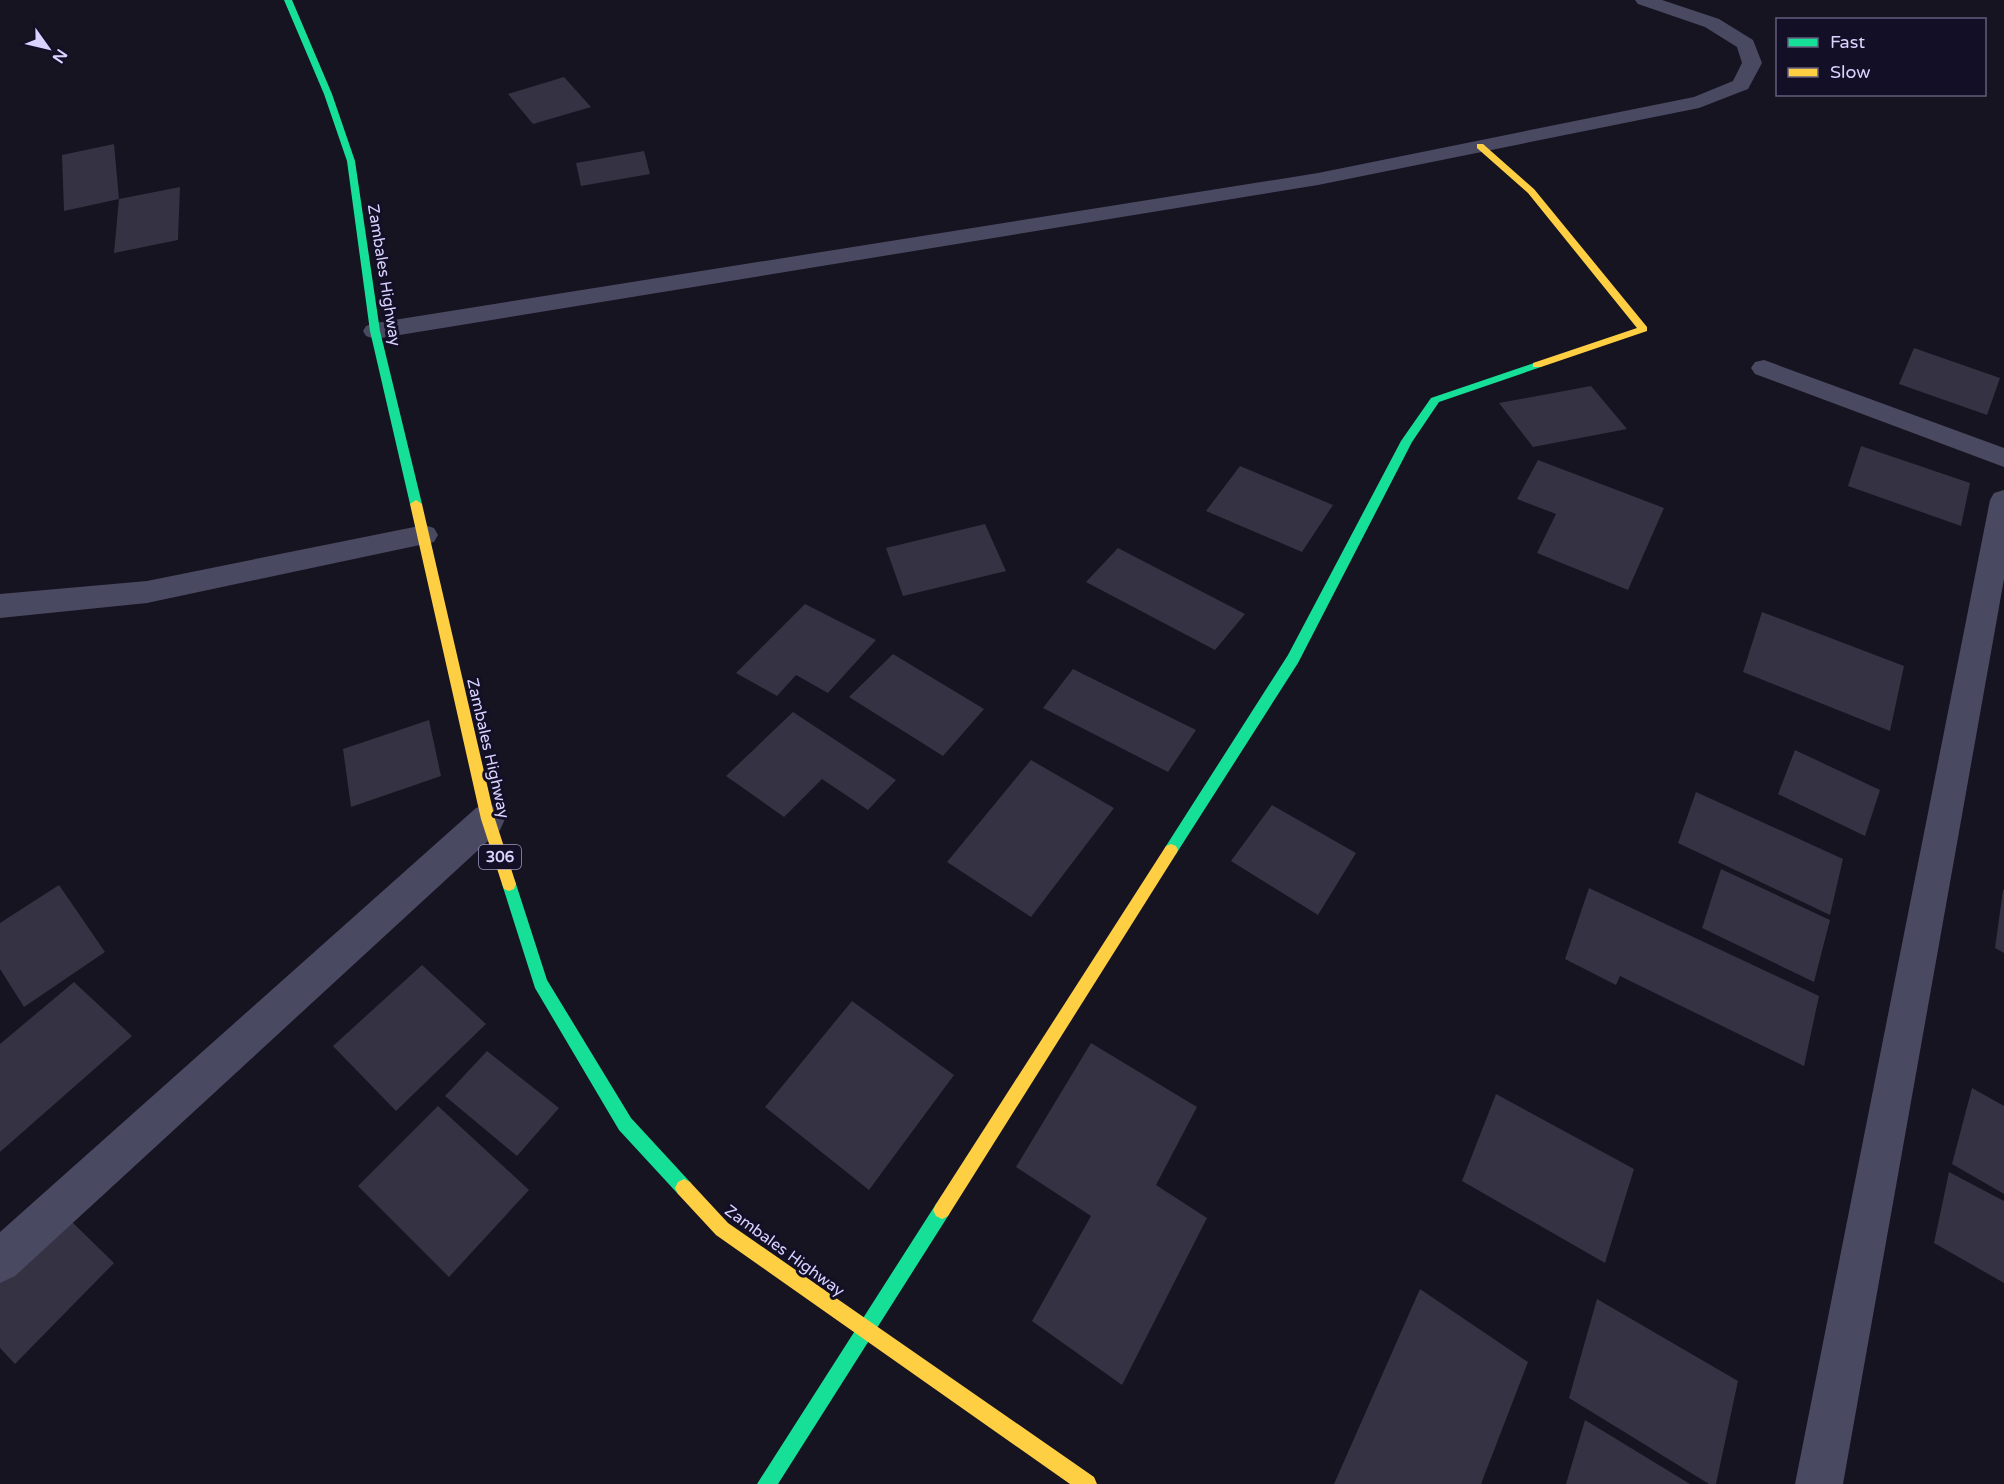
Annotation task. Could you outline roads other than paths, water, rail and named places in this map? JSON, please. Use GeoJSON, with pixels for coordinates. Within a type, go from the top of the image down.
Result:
{"type":"FeatureCollection","features":[{"type":"Feature","properties":{"kind":"main road","name":"Zambales Highway"},"geometry":{"type":"LineString","coordinates":[[288,0],[328,94],[351,161],[375,332],[424,535],[488,819],[540,983],[625,1124],[722,1229],[867,1328],[1087,1484]]}},
{"type":"Feature","properties":{"kind":"main road"},"geometry":{"type":"LineString","coordinates":[[767,1484],[1293,658],[1407,441],[1435,400],[1643,329],[1531,191],[1480,146]]}},
{"type":"Feature","properties":{"kind":"street"},"geometry":{"type":"LineString","coordinates":[[375,332],[1318,179],[1699,102],[1741,85],[1752,63],[1746,44],[1712,22],[1644,0]]}},
{"type":"Feature","properties":{"kind":"street"},"geometry":{"type":"LineString","coordinates":[[1764,368],[2004,458]]}},
{"type":"Feature","properties":{"kind":"street"},"geometry":{"type":"LineString","coordinates":[[1819,1484],[2004,500]]}},
{"type":"Feature","properties":{"kind":"street"},"geometry":{"type":"LineString","coordinates":[[0,606],[147,592],[424,535]]}},
{"type":"Feature","properties":{"kind":"street"},"geometry":{"type":"LineString","coordinates":[[0,1261],[488,819]]}}]}
